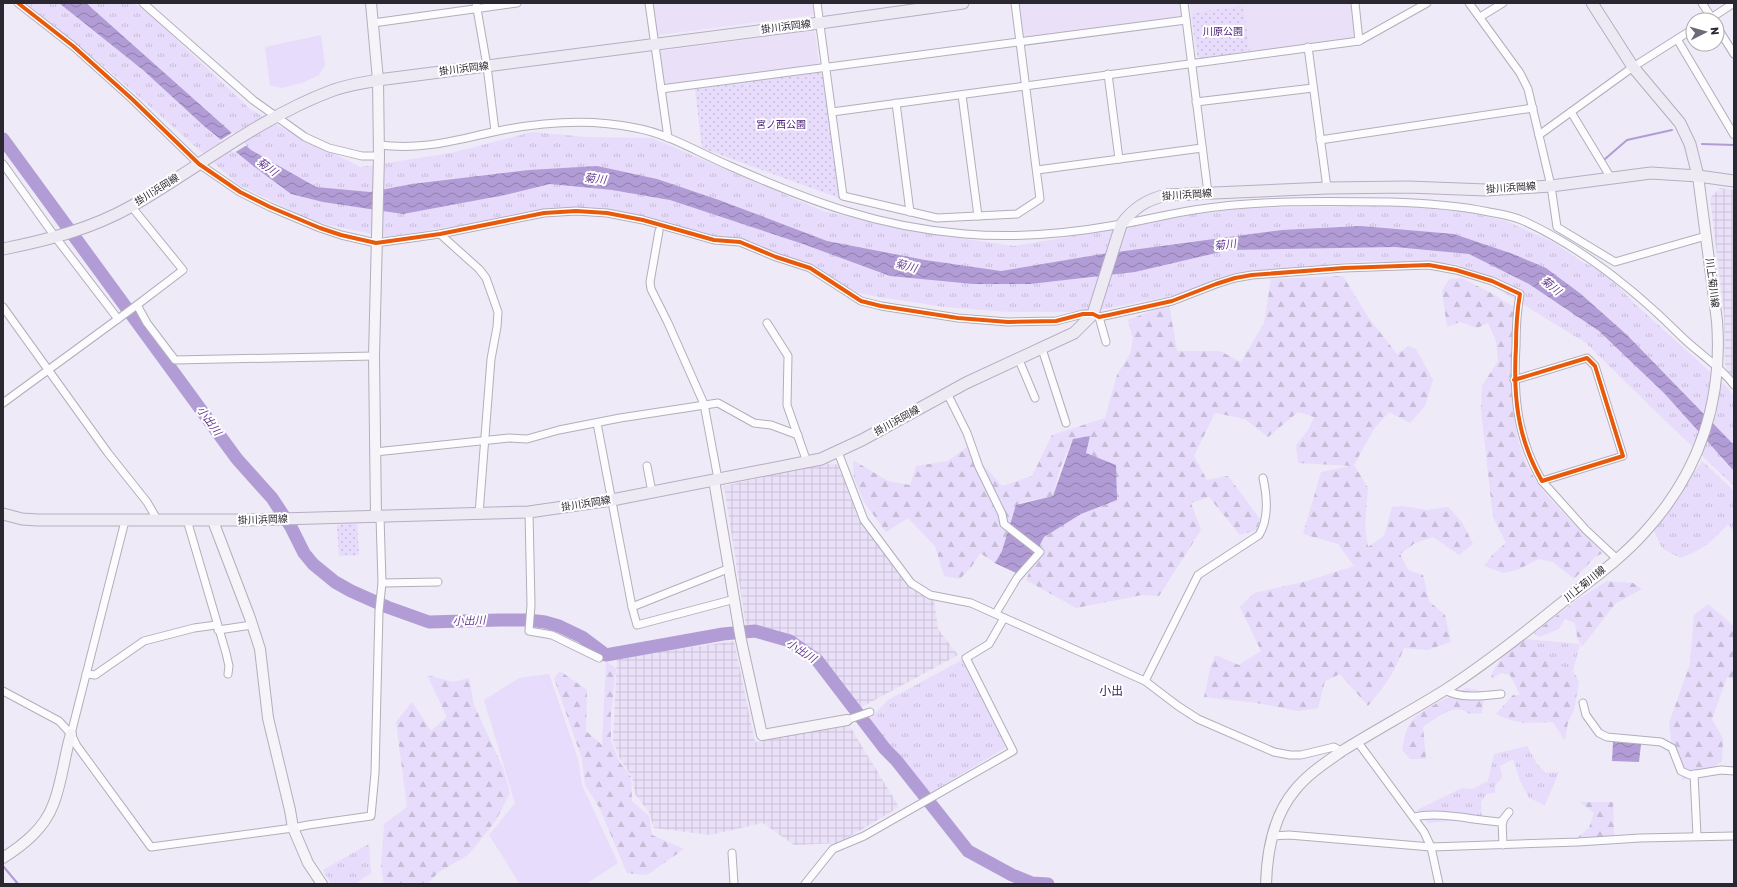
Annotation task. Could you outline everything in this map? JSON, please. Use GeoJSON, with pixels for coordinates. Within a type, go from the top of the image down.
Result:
{"type":"FeatureCollection","features":[{"type":"Feature","properties":{"kind":"main road","name":"掛川浜岡線"},"geometry":{"type":"LineString","coordinates":[[3,249],[78,231],[131,206],[274,118],[333,90],[378,80],[963,3]]}},
{"type":"Feature","properties":{"kind":"main road"},"geometry":{"type":"LineString","coordinates":[[1592,3],[1632,67],[1680,123],[1690,144],[1698,176]]}},
{"type":"Feature","properties":{"kind":"main road","name":"掛川浜岡線"},"geometry":{"type":"LineString","coordinates":[[3,514],[22,519],[38,520],[213,521],[529,512],[612,500],[716,480],[821,459],[838,452],[966,383],[1074,333],[1095,314],[1120,226],[1127,216],[1152,198],[1167,194],[1327,188],[1408,187],[1486,190],[1551,186],[1651,173],[1698,176],[1734,181]]}},
{"type":"Feature","properties":{"kind":"street"},"geometry":{"type":"LineString","coordinates":[[18,3],[73,46],[132,99],[199,164],[240,192],[270,207],[341,235],[376,241],[440,234],[544,213],[576,211],[606,213],[643,220],[714,240],[740,242],[776,257],[810,268],[861,301],[881,306],[958,318],[1008,322],[1056,321],[1074,316],[1095,314],[1172,301],[1216,284],[1235,278],[1252,275],[1399,265],[1429,265],[1446,267],[1492,281],[1520,294],[1517,310],[1514,380],[1517,410],[1526,447],[1542,481],[1586,530],[1616,558]]}},
{"type":"Feature","properties":{"kind":"street"},"geometry":{"type":"LineString","coordinates":[[143,3],[274,118],[305,137],[328,148],[379,159]]}},
{"type":"Feature","properties":{"kind":"street"},"geometry":{"type":"LineString","coordinates":[[3,691],[59,721],[71,734],[77,746],[151,847],[372,816],[375,773],[379,611],[382,583],[375,452],[374,356],[379,159],[378,80],[370,3]]}},
{"type":"Feature","properties":{"kind":"street"},"geometry":{"type":"LineString","coordinates":[[373,23],[476,5],[518,3]]}},
{"type":"Feature","properties":{"kind":"street"},"geometry":{"type":"LineString","coordinates":[[650,3],[668,138]]}},
{"type":"Feature","properties":{"kind":"street"},"geometry":{"type":"LineString","coordinates":[[817,3],[843,196],[937,218],[1017,214],[1040,199],[1015,3]]}},
{"type":"Feature","properties":{"kind":"street"},"geometry":{"type":"LineString","coordinates":[[1184,3],[1208,193]]}},
{"type":"Feature","properties":{"kind":"street"},"geometry":{"type":"LineString","coordinates":[[1355,3],[1359,41]]}},
{"type":"Feature","properties":{"kind":"street"},"geometry":{"type":"LineString","coordinates":[[832,112],[1191,62],[1359,41],[1427,3]]}},
{"type":"Feature","properties":{"kind":"street"},"geometry":{"type":"LineString","coordinates":[[1469,3],[1520,73],[1528,89],[1551,186],[1557,227],[1615,262],[1706,236]]}},
{"type":"Feature","properties":{"kind":"street"},"geometry":{"type":"LineString","coordinates":[[1480,17],[1502,3]]}},
{"type":"Feature","properties":{"kind":"street"},"geometry":{"type":"LineString","coordinates":[[1702,3],[1707,12]]}},
{"type":"Feature","properties":{"kind":"street"},"geometry":{"type":"LineString","coordinates":[[1721,12],[1734,3]]}},
{"type":"Feature","properties":{"kind":"street"},"geometry":{"type":"LineString","coordinates":[[476,5],[487,66],[495,131]]}},
{"type":"Feature","properties":{"kind":"street"},"geometry":{"type":"LineString","coordinates":[[661,89],[1186,20]]}},
{"type":"Feature","properties":{"kind":"street"},"geometry":{"type":"LineString","coordinates":[[1539,135],[1632,67],[1685,34]]}},
{"type":"Feature","properties":{"kind":"street"},"geometry":{"type":"LineString","coordinates":[[1677,39],[1734,136]]}},
{"type":"Feature","properties":{"kind":"street"},"geometry":{"type":"LineString","coordinates":[[1725,40],[1734,54]]}},
{"type":"Feature","properties":{"kind":"street"},"geometry":{"type":"LineString","coordinates":[[1308,47],[1327,188]]}},
{"type":"Feature","properties":{"kind":"street"},"geometry":{"type":"LineString","coordinates":[[1108,74],[1118,159]]}},
{"type":"Feature","properties":{"kind":"street"},"geometry":{"type":"LineString","coordinates":[[1196,102],[1313,88]]}},
{"type":"Feature","properties":{"kind":"street"},"geometry":{"type":"LineString","coordinates":[[962,94],[978,216]]}},
{"type":"Feature","properties":{"kind":"street"},"geometry":{"type":"LineString","coordinates":[[896,103],[910,212]]}},
{"type":"Feature","properties":{"kind":"street"},"geometry":{"type":"LineString","coordinates":[[1320,140],[1533,108]]}},
{"type":"Feature","properties":{"kind":"street"},"geometry":{"type":"LineString","coordinates":[[1571,112],[1611,178]]}},
{"type":"Feature","properties":{"kind":"street"},"geometry":{"type":"LineString","coordinates":[[379,145],[402,148],[440,144],[495,131],[539,124],[591,122],[640,128],[668,138],[728,166],[814,201],[876,220],[914,228],[967,234],[1004,236],[1060,234],[1120,226],[1196,210],[1305,202],[1423,203],[1459,206],[1506,215],[1523,221],[1567,245],[1608,273],[1660,316],[1693,348],[1733,383]]}},
{"type":"Feature","properties":{"kind":"street"},"geometry":{"type":"LineString","coordinates":[[1037,170],[1202,148]]}},
{"type":"Feature","properties":{"kind":"street"},"geometry":{"type":"LineString","coordinates":[[3,164],[118,319]]}},
{"type":"Feature","properties":{"kind":"street","name":"川上菊川線"},"geometry":{"type":"LineString","coordinates":[[1266,884],[1267,860],[1272,836],[1281,812],[1294,791],[1312,773],[1357,741],[1445,690],[1511,644],[1616,558],[1644,533],[1683,480],[1702,441],[1710,413],[1718,370],[1719,344],[1717,321],[1698,176]]}},
{"type":"Feature","properties":{"kind":"street"},"geometry":{"type":"LineString","coordinates":[[3,402],[183,270],[131,206]]}},
{"type":"Feature","properties":{"kind":"street"},"geometry":{"type":"LineString","coordinates":[[659,231],[650,282],[651,289],[668,323],[704,404],[739,629],[762,736],[851,719],[867,712]]}},
{"type":"Feature","properties":{"kind":"street"},"geometry":{"type":"LineString","coordinates":[[440,234],[479,269],[486,278],[498,312],[497,327],[491,359],[479,514]]}},
{"type":"Feature","properties":{"kind":"street"},"geometry":{"type":"LineString","coordinates":[[137,305],[147,323],[175,360],[374,356]]}},
{"type":"Feature","properties":{"kind":"street"},"geometry":{"type":"LineString","coordinates":[[3,307],[108,453],[147,502],[158,521]]}},
{"type":"Feature","properties":{"kind":"street"},"geometry":{"type":"LineString","coordinates":[[1095,314],[1106,342]]}},
{"type":"Feature","properties":{"kind":"street"},"geometry":{"type":"LineString","coordinates":[[767,323],[788,356],[787,405],[807,462]]}},
{"type":"Feature","properties":{"kind":"street"},"geometry":{"type":"LineString","coordinates":[[1042,349],[1066,423]]}},
{"type":"Feature","properties":{"kind":"street"},"geometry":{"type":"LineString","coordinates":[[1514,380],[1587,358],[1596,366],[1623,456],[1542,481]]}},
{"type":"Feature","properties":{"kind":"street"},"geometry":{"type":"LineString","coordinates":[[1018,360],[1035,398]]}},
{"type":"Feature","properties":{"kind":"street"},"geometry":{"type":"LineString","coordinates":[[947,393],[967,433],[979,467],[1002,514],[1004,524],[1040,552],[1017,578],[996,613]]}},
{"type":"Feature","properties":{"kind":"street"},"geometry":{"type":"LineString","coordinates":[[375,452],[484,440],[509,438],[527,439],[559,430],[704,404],[718,403],[754,423],[771,424],[798,434]]}},
{"type":"Feature","properties":{"kind":"street"},"geometry":{"type":"LineString","coordinates":[[597,423],[632,607],[637,625],[735,599]]}},
{"type":"Feature","properties":{"kind":"street"},"geometry":{"type":"LineString","coordinates":[[838,452],[864,520],[912,583],[930,595],[971,603],[1145,681],[1198,719],[1274,752],[1290,756],[1301,755],[1334,747],[1342,752]]}},
{"type":"Feature","properties":{"kind":"street"},"geometry":{"type":"LineString","coordinates":[[647,466],[652,492]]}},
{"type":"Feature","properties":{"kind":"street"},"geometry":{"type":"LineString","coordinates":[[1145,681],[1198,576],[1259,535],[1263,529],[1267,497],[1263,478]]}},
{"type":"Feature","properties":{"kind":"street"},"geometry":{"type":"LineString","coordinates":[[529,512],[529,631],[552,635],[599,658]]}},
{"type":"Feature","properties":{"kind":"street"},"geometry":{"type":"LineString","coordinates":[[187,520],[217,627],[226,652],[229,666],[228,674]]}},
{"type":"Feature","properties":{"kind":"street"},"geometry":{"type":"LineString","coordinates":[[3,858],[28,840],[49,813],[56,794],[126,521]]}},
{"type":"Feature","properties":{"kind":"street"},"geometry":{"type":"LineString","coordinates":[[213,521],[260,649],[268,718],[293,828],[308,863],[322,884]]}},
{"type":"Feature","properties":{"kind":"street"},"geometry":{"type":"LineString","coordinates":[[632,607],[730,568]]}},
{"type":"Feature","properties":{"kind":"street"},"geometry":{"type":"LineString","coordinates":[[382,583],[438,582]]}},
{"type":"Feature","properties":{"kind":"street"},"geometry":{"type":"LineString","coordinates":[[805,884],[833,850],[864,836],[1014,751],[966,658],[989,644],[1004,618]]}},
{"type":"Feature","properties":{"kind":"street"},"geometry":{"type":"LineString","coordinates":[[86,674],[95,675],[144,641],[194,628],[252,625]]}},
{"type":"Feature","properties":{"kind":"street"},"geometry":{"type":"LineString","coordinates":[[1445,690],[1453,694],[1476,696],[1501,694]]}},
{"type":"Feature","properties":{"kind":"street"},"geometry":{"type":"LineString","coordinates":[[1583,703],[1586,715],[1599,733],[1607,737],[1661,742],[1672,748],[1681,771],[1690,775],[1721,770],[1734,771]]}},
{"type":"Feature","properties":{"kind":"street"},"geometry":{"type":"LineString","coordinates":[[1357,741],[1424,832],[1431,847],[1439,884]]}},
{"type":"Feature","properties":{"kind":"street"},"geometry":{"type":"LineString","coordinates":[[1694,774],[1698,836]]}},
{"type":"Feature","properties":{"kind":"street"},"geometry":{"type":"LineString","coordinates":[[1504,845],[1502,822],[1509,812]]}},
{"type":"Feature","properties":{"kind":"street"},"geometry":{"type":"LineString","coordinates":[[1414,817],[1425,815],[1482,822],[1502,822]]}},
{"type":"Feature","properties":{"kind":"street"},"geometry":{"type":"LineString","coordinates":[[1272,836],[1289,835],[1431,847],[1698,836],[1734,836]]}},
{"type":"Feature","properties":{"kind":"street"},"geometry":{"type":"LineString","coordinates":[[732,853],[734,884]]}},
{"type":"Feature","properties":{"kind":"shaded area"},"geometry":{"type":"Polygon","coordinates":[[[652,3],[814,3],[815,11],[813,15],[659,35],[656,33],[652,3]]]}},
{"type":"Feature","properties":{"kind":"shaded area"},"geometry":{"type":"Polygon","coordinates":[[[1021,3],[1180,3],[1182,15],[1179,18],[1025,38],[1022,36],[1019,6],[1021,3]]]}},
{"type":"Feature","properties":{"kind":"shaded area"},"geometry":{"type":"Polygon","coordinates":[[[1190,3],[1351,3],[1356,36],[1353,38],[1250,52],[1243,7],[1191,13],[1190,3]]]}},
{"type":"Feature","properties":{"kind":"shaded area"},"geometry":{"type":"Polygon","coordinates":[[[812,31],[815,33],[819,63],[817,67],[666,87],[662,83],[659,54],[661,51],[812,31]]]}},
{"type":"Feature","properties":{"kind":"shaded area"},"geometry":{"type":"Polygon","coordinates":[[[1720,188],[1734,190],[1734,379],[1727,371],[1725,364],[1724,314],[1710,198],[1720,188]]]}},
{"type":"Feature","properties":{"kind":"shaded area"},"geometry":{"type":"Polygon","coordinates":[[[824,463],[841,465],[858,512],[918,591],[934,600],[938,629],[958,655],[858,709],[815,653],[801,642],[762,626],[746,626],[724,486],[824,463]]]}},
{"type":"Feature","properties":{"kind":"shaded area"},"geometry":{"type":"Polygon","coordinates":[[[734,641],[755,742],[849,725],[899,807],[839,843],[794,845],[763,823],[710,835],[654,828],[649,812],[635,794],[632,777],[620,759],[613,741],[617,658],[734,641]]]}},
{"type":"Feature","properties":{"kind":"green space"},"geometry":{"type":"Polygon","coordinates":[[[27,3],[134,3],[155,19],[250,109],[279,126],[361,167],[451,153],[532,132],[587,137],[652,138],[823,211],[918,232],[1014,246],[1111,230],[1172,217],[1245,208],[1384,206],[1453,209],[1506,221],[1553,242],[1581,261],[1606,274],[1635,304],[1728,388],[1734,396],[1734,486],[1586,343],[1457,264],[1366,261],[1235,273],[1180,294],[1105,309],[1072,312],[1009,312],[945,307],[850,291],[812,266],[737,239],[718,238],[628,213],[591,207],[534,211],[469,224],[386,237],[315,222],[239,185],[113,74],[27,3]]]}},
{"type":"Feature","properties":{"kind":"green space","name":"川原公園"},"geometry":{"type":"Polygon","coordinates":[[[1243,6],[1250,52],[1200,59],[1197,56],[1191,13],[1243,6]]]}},
{"type":"Feature","properties":{"kind":"green space"},"geometry":{"type":"Polygon","coordinates":[[[321,35],[325,65],[319,75],[302,83],[282,88],[270,85],[265,47],[321,35]]]}},
{"type":"Feature","properties":{"kind":"green space","name":"宮ノ西公園"},"geometry":{"type":"Polygon","coordinates":[[[820,72],[823,74],[839,198],[702,148],[695,89],[820,72]]]}},
{"type":"Feature","properties":{"kind":"green space"},"geometry":{"type":"Polygon","coordinates":[[[1343,276],[1368,317],[1397,354],[1408,346],[1416,349],[1433,380],[1425,406],[1410,423],[1389,412],[1374,429],[1354,465],[1368,488],[1365,526],[1368,547],[1384,536],[1392,507],[1403,506],[1426,510],[1448,507],[1462,522],[1473,544],[1459,555],[1433,537],[1415,543],[1400,554],[1408,570],[1423,575],[1429,601],[1445,615],[1451,642],[1427,650],[1404,648],[1389,679],[1368,706],[1340,674],[1325,681],[1318,708],[1298,711],[1257,703],[1204,697],[1210,669],[1215,655],[1239,665],[1261,651],[1240,607],[1254,593],[1307,581],[1354,566],[1338,544],[1303,534],[1321,472],[1352,466],[1298,463],[1296,445],[1308,430],[1314,417],[1298,412],[1268,437],[1245,419],[1215,413],[1194,456],[1207,480],[1228,476],[1260,519],[1257,530],[1240,535],[1209,497],[1191,503],[1201,530],[1159,596],[1142,595],[1076,608],[1026,580],[1044,537],[1081,514],[1117,500],[1086,453],[1090,436],[1073,439],[1060,468],[1053,496],[1020,503],[1002,552],[995,563],[980,553],[972,566],[960,579],[944,576],[935,546],[908,518],[886,532],[864,502],[854,478],[853,460],[888,481],[910,485],[916,466],[948,461],[967,447],[1002,486],[1032,476],[1052,435],[1105,418],[1117,375],[1130,354],[1133,339],[1128,320],[1169,304],[1177,351],[1220,351],[1241,362],[1264,323],[1271,279],[1343,276]]]}},
{"type":"Feature","properties":{"kind":"green space"},"geometry":{"type":"Polygon","coordinates":[[[1462,278],[1514,307],[1511,374],[1512,398],[1514,421],[1519,443],[1526,463],[1537,482],[1552,501],[1603,553],[1595,557],[1574,579],[1553,562],[1539,559],[1517,570],[1504,573],[1484,566],[1493,554],[1506,543],[1493,517],[1481,410],[1482,386],[1498,361],[1496,341],[1488,323],[1477,328],[1460,322],[1447,327],[1442,291],[1449,279],[1462,278]]]}},
{"type":"Feature","properties":{"kind":"green space"},"geometry":{"type":"Polygon","coordinates":[[[1702,461],[1734,491],[1734,531],[1728,524],[1706,545],[1695,552],[1680,558],[1662,548],[1654,531],[1702,461]]]}},
{"type":"Feature","properties":{"kind":"green space"},"geometry":{"type":"Polygon","coordinates":[[[357,522],[359,555],[339,556],[337,525],[357,522]]]}},
{"type":"Feature","properties":{"kind":"green space"},"geometry":{"type":"Polygon","coordinates":[[[1607,581],[1633,583],[1642,589],[1615,604],[1582,647],[1577,637],[1575,623],[1565,619],[1559,629],[1539,637],[1534,633],[1577,600],[1607,581]]]}},
{"type":"Feature","properties":{"kind":"green space"},"geometry":{"type":"Polygon","coordinates":[[[1708,604],[1734,626],[1734,680],[1727,677],[1712,719],[1723,739],[1722,761],[1704,774],[1683,780],[1673,757],[1669,723],[1690,664],[1694,615],[1708,604]]]}},
{"type":"Feature","properties":{"kind":"green space"},"geometry":{"type":"Polygon","coordinates":[[[1525,639],[1580,644],[1573,671],[1558,666],[1552,662],[1525,639]]]}},
{"type":"Feature","properties":{"kind":"green space"},"geometry":{"type":"Polygon","coordinates":[[[1525,639],[1549,661],[1573,671],[1579,681],[1574,710],[1568,722],[1565,741],[1553,722],[1518,722],[1496,714],[1513,695],[1520,695],[1510,675],[1501,673],[1491,679],[1493,673],[1504,656],[1525,639]]]}},
{"type":"Feature","properties":{"kind":"green space"},"geometry":{"type":"Polygon","coordinates":[[[962,660],[1008,746],[929,794],[869,720],[888,700],[962,660]]]}},
{"type":"Feature","properties":{"kind":"green space"},"geometry":{"type":"Polygon","coordinates":[[[606,662],[616,668],[611,715],[611,740],[619,761],[631,777],[632,801],[649,816],[652,835],[684,849],[647,875],[627,873],[599,807],[585,785],[582,759],[554,678],[560,671],[587,690],[586,731],[602,745],[606,662]]]}},
{"type":"Feature","properties":{"kind":"green space"},"geometry":{"type":"Polygon","coordinates":[[[549,674],[578,759],[582,785],[618,863],[586,884],[520,884],[489,835],[515,803],[484,700],[519,678],[549,674]]]}},
{"type":"Feature","properties":{"kind":"green space"},"geometry":{"type":"Polygon","coordinates":[[[427,675],[453,682],[469,678],[474,705],[503,768],[510,793],[495,822],[468,855],[439,872],[427,884],[384,884],[381,867],[384,824],[407,807],[396,722],[412,702],[431,731],[447,717],[427,675]]]}},
{"type":"Feature","properties":{"kind":"green space"},"geometry":{"type":"Polygon","coordinates":[[[1466,688],[1478,690],[1484,695],[1482,713],[1470,714],[1464,711],[1452,710],[1440,715],[1423,727],[1426,759],[1410,759],[1402,750],[1406,733],[1411,721],[1425,710],[1466,688]]]}},
{"type":"Feature","properties":{"kind":"green space"},"geometry":{"type":"Polygon","coordinates":[[[1527,746],[1537,764],[1546,773],[1559,772],[1545,805],[1529,798],[1520,781],[1513,759],[1500,766],[1502,778],[1495,785],[1495,793],[1487,794],[1481,802],[1482,818],[1428,823],[1417,810],[1462,788],[1473,789],[1488,781],[1494,754],[1527,746]]]}},
{"type":"Feature","properties":{"kind":"green space"},"geometry":{"type":"Polygon","coordinates":[[[1580,802],[1613,802],[1614,836],[1577,838],[1589,828],[1594,813],[1580,802]]]}},
{"type":"Feature","properties":{"kind":"green space"},"geometry":{"type":"Polygon","coordinates":[[[369,844],[371,873],[355,884],[331,884],[323,870],[369,844]]]}},
{"type":"Feature","properties":{"kind":"water","name":"菊川"},"geometry":{"type":"Polygon","coordinates":[[[59,3],[86,3],[251,150],[316,187],[370,192],[412,184],[529,170],[597,166],[657,179],[719,200],[827,241],[925,260],[1001,271],[1102,254],[1282,230],[1361,226],[1454,234],[1513,254],[1546,268],[1581,294],[1627,335],[1734,445],[1734,471],[1664,393],[1599,331],[1529,284],[1469,254],[1395,247],[1229,250],[1135,272],[1030,284],[973,284],[890,276],[803,244],[670,200],[612,190],[550,184],[505,195],[403,214],[323,202],[291,194],[252,165],[204,126],[143,70],[59,3]]]}},
{"type":"Feature","properties":{"kind":"water"},"geometry":{"type":"Polygon","coordinates":[[[1090,436],[1086,453],[1116,465],[1117,500],[1081,514],[1044,537],[1024,577],[995,563],[1002,551],[1016,505],[1053,496],[1073,439],[1090,436]]]}},
{"type":"Feature","properties":{"kind":"water"},"geometry":{"type":"Polygon","coordinates":[[[1613,742],[1641,744],[1639,762],[1612,761],[1613,742]]]}},
{"type":"Feature","properties":{"kind":"pier"},"geometry":{"type":"Polygon","coordinates":[[[233,132],[247,145],[234,153],[219,141],[233,132]]]}},
{"type":"Feature","properties":{"kind":"waterway"},"geometry":{"type":"LineString","coordinates":[[1605,159],[1627,140],[1672,130]]}},
{"type":"Feature","properties":{"kind":"waterway","name":"小出川"},"geometry":{"type":"LineString","coordinates":[[3,139],[237,459],[272,498],[291,527],[304,553],[313,564],[335,582],[387,607],[429,622],[500,620],[528,620],[545,622],[559,626],[582,637],[606,655],[723,634],[755,631],[790,641],[817,660],[885,749],[896,760],[968,851],[1012,875],[1032,883],[1048,884]]}},
{"type":"Feature","properties":{"kind":"waterway"},"geometry":{"type":"LineString","coordinates":[[1702,144],[1734,145]]}},
{"type":"Feature","properties":{"kind":"waterway"},"geometry":{"type":"LineString","coordinates":[[3,866],[18,884]]}},
{"type":"Feature","properties":{"kind":"cycle path"},"geometry":{"type":"LineString","coordinates":[[18,3],[73,46],[132,99],[199,164],[240,192],[270,207],[341,235],[376,243],[440,234],[544,213],[576,211],[607,213],[643,220],[714,240],[740,242],[776,257],[810,268],[861,301],[881,306],[958,318],[1008,322],[1056,321],[1083,314],[1093,314],[1099,317],[1172,301],[1216,284],[1235,278],[1252,275],[1344,268],[1429,265],[1456,270],[1492,281],[1520,294],[1516,333],[1515,364],[1515,382],[1516,399],[1518,416],[1527,449],[1542,481],[1623,456],[1595,366],[1587,358],[1514,380]]}},
{"type":"Feature","properties":{"kind":"district","name":"小出"},"geometry":{"type":"Point","coordinates":[1111,691]}}]}
